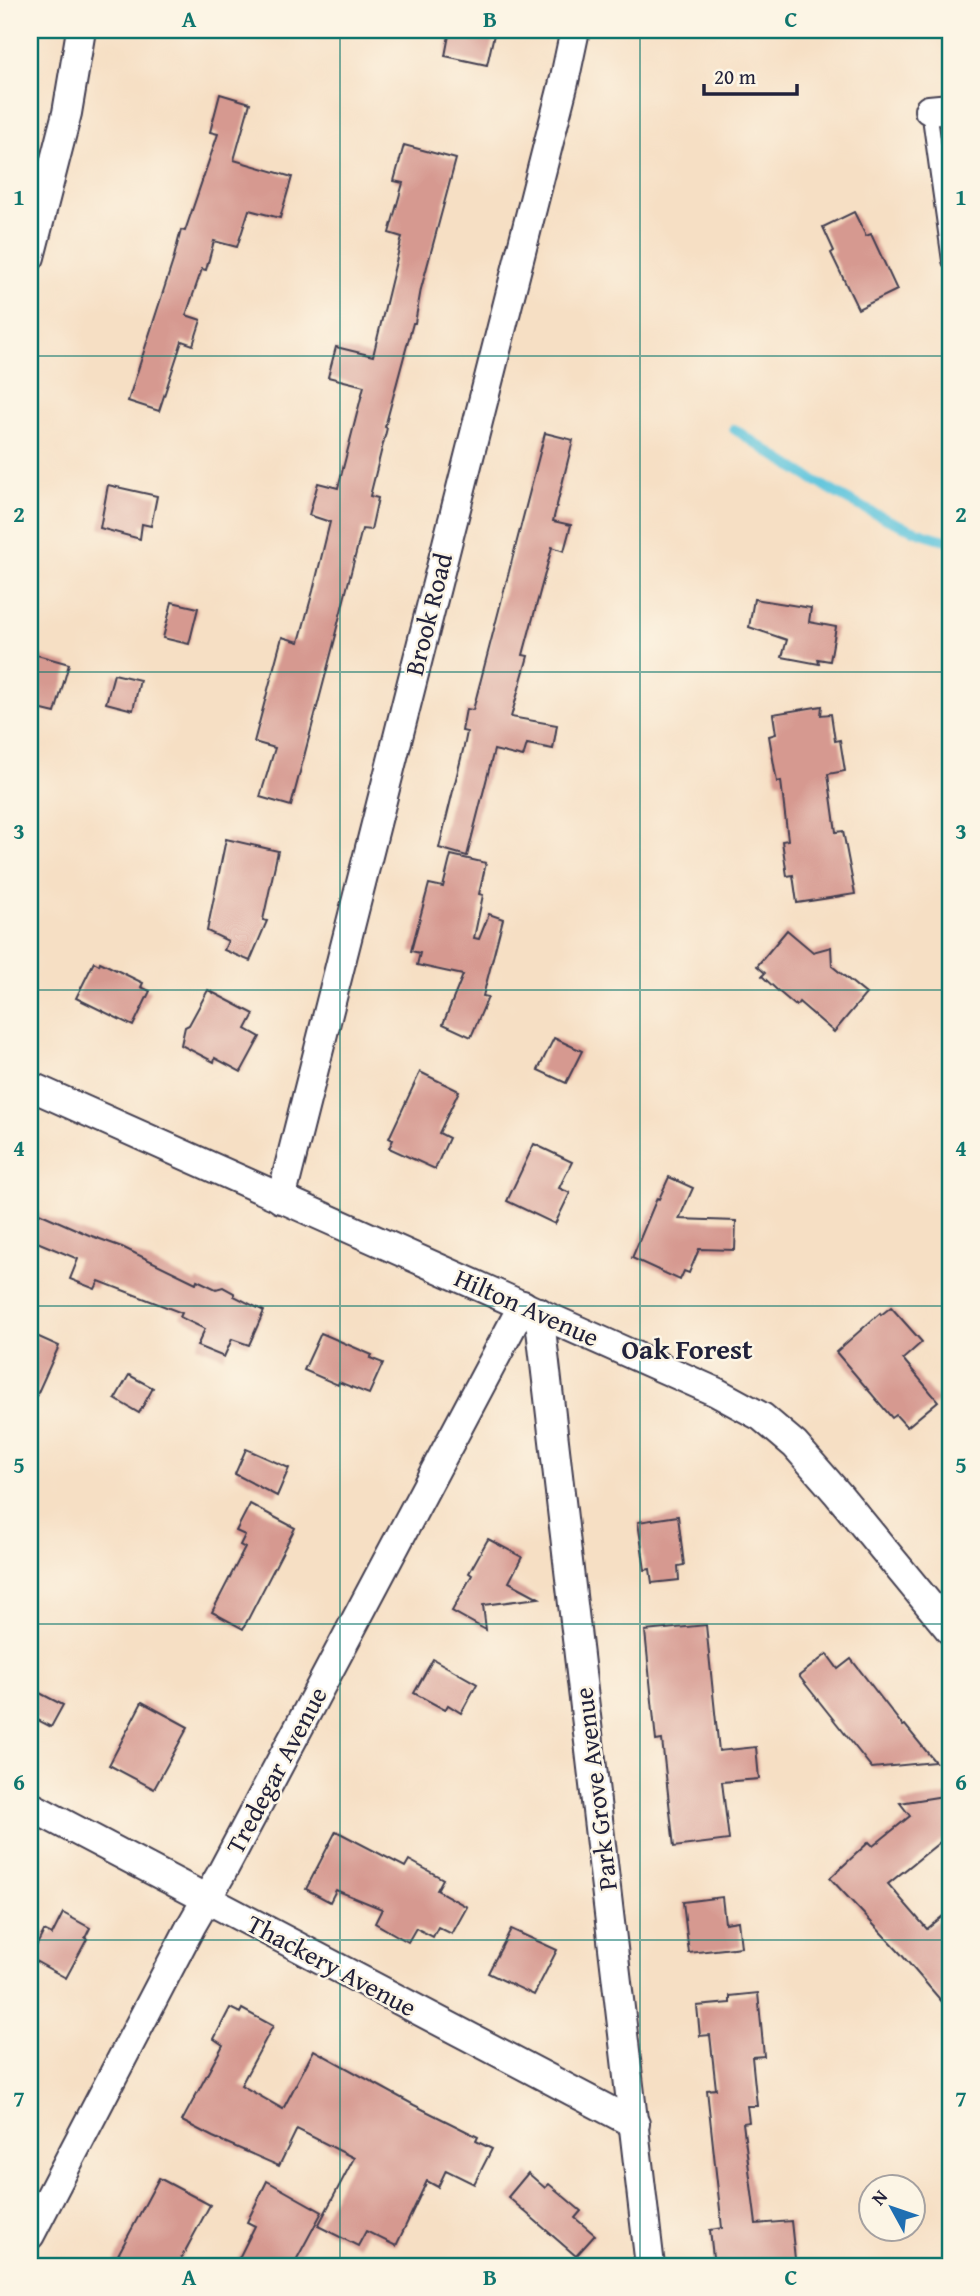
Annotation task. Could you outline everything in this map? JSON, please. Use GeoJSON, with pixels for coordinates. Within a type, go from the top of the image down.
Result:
{"type":"FeatureCollection","features":[{"type":"Feature","properties":{"kind":"street"},"geometry":{"type":"LineString","coordinates":[[30,257],[66,113],[81,30]]}},
{"type":"Feature","properties":{"kind":"street","name":"Brook Road"},"geometry":{"type":"LineString","coordinates":[[281,1199],[561,96],[575,30]]}},
{"type":"Feature","properties":{"kind":"street","name":"Hilton Avenue"},"geometry":{"type":"LineString","coordinates":[[30,1086],[716,1392],[762,1417],[795,1445],[950,1630]]}},
{"type":"Feature","properties":{"kind":"street","name":"Tredegar Avenue"},"geometry":{"type":"LineString","coordinates":[[30,2235],[208,1899],[531,1309]]}},
{"type":"Feature","properties":{"kind":"street","name":"Park Grove Avenue"},"geometry":{"type":"LineString","coordinates":[[531,1309],[635,2124],[650,2266]]}},
{"type":"Feature","properties":{"kind":"street","name":"Thackery Avenue"},"geometry":{"type":"LineString","coordinates":[[30,1806],[635,2124]]}},
{"type":"Feature","properties":{"kind":"lane"},"geometry":{"type":"LineString","coordinates":[[940,109],[950,261]]}},
{"type":"Feature","properties":{"kind":"building"},"geometry":{"type":"Polygon","coordinates":[[[450,30],[495,30],[487,65],[445,56],[450,30]]]}},
{"type":"Feature","properties":{"kind":"building"},"geometry":{"type":"Polygon","coordinates":[[[220,94],[250,103],[234,160],[292,177],[280,218],[249,210],[237,247],[214,241],[206,270],[202,269],[186,315],[201,320],[193,345],[182,341],[159,411],[128,401],[181,230],[185,231],[218,134],[210,132],[220,94]]]}},
{"type":"Feature","properties":{"kind":"building"},"geometry":{"type":"Polygon","coordinates":[[[404,145],[456,159],[421,289],[415,323],[385,427],[387,428],[370,496],[378,498],[371,530],[362,529],[291,806],[260,797],[275,748],[254,742],[282,637],[299,642],[313,591],[330,522],[309,515],[318,483],[338,488],[364,386],[328,377],[336,347],[373,356],[402,237],[389,233],[403,183],[394,181],[404,145]]]}},
{"type":"Feature","properties":{"kind":"building"},"geometry":{"type":"Polygon","coordinates":[[[854,212],[866,236],[871,234],[897,290],[858,309],[831,253],[834,251],[823,227],[854,212]]]}},
{"type":"Feature","properties":{"kind":"building"},"geometry":{"type":"Polygon","coordinates":[[[545,433],[573,440],[553,521],[571,525],[564,551],[552,547],[523,655],[528,656],[511,717],[557,725],[553,749],[527,744],[523,757],[494,750],[467,856],[439,848],[467,732],[462,731],[466,709],[473,710],[545,433]]]}},
{"type":"Feature","properties":{"kind":"building"},"geometry":{"type":"Polygon","coordinates":[[[108,485],[157,496],[151,526],[142,524],[140,539],[100,528],[108,485]]]}},
{"type":"Feature","properties":{"kind":"building"},"geometry":{"type":"Polygon","coordinates":[[[754,599],[811,608],[809,622],[836,627],[830,661],[818,659],[819,664],[782,657],[787,640],[749,627],[754,599]]]}},
{"type":"Feature","properties":{"kind":"building"},"geometry":{"type":"Polygon","coordinates":[[[172,602],[198,608],[189,644],[163,638],[172,602]]]}},
{"type":"Feature","properties":{"kind":"building"},"geometry":{"type":"Polygon","coordinates":[[[30,653],[69,664],[55,713],[30,707],[30,653]]]}},
{"type":"Feature","properties":{"kind":"building"},"geometry":{"type":"Polygon","coordinates":[[[114,674],[140,680],[133,710],[106,703],[114,674]]]}},
{"type":"Feature","properties":{"kind":"building"},"geometry":{"type":"Polygon","coordinates":[[[822,706],[821,715],[831,714],[835,741],[840,740],[845,771],[828,774],[836,832],[843,831],[855,894],[797,903],[793,875],[787,876],[782,841],[788,840],[781,781],[777,782],[769,736],[776,734],[773,714],[822,706]]]}},
{"type":"Feature","properties":{"kind":"building"},"geometry":{"type":"Polygon","coordinates":[[[226,839],[278,851],[263,920],[267,921],[250,961],[224,950],[228,941],[207,931],[226,839]]]}},
{"type":"Feature","properties":{"kind":"building"},"geometry":{"type":"Polygon","coordinates":[[[451,855],[486,863],[474,938],[479,939],[489,914],[503,919],[483,996],[488,997],[471,1037],[443,1024],[463,975],[417,965],[420,953],[411,951],[429,884],[443,887],[451,855]]]}},
{"type":"Feature","properties":{"kind":"building"},"geometry":{"type":"Polygon","coordinates":[[[787,930],[813,952],[831,947],[832,966],[866,994],[834,1032],[799,1002],[796,1006],[777,990],[762,976],[765,973],[757,966],[787,930]]]}},
{"type":"Feature","properties":{"kind":"building"},"geometry":{"type":"Polygon","coordinates":[[[94,962],[99,965],[100,962],[143,983],[141,987],[150,991],[133,1026],[76,998],[94,962]]]}},
{"type":"Feature","properties":{"kind":"building"},"geometry":{"type":"Polygon","coordinates":[[[208,990],[254,1014],[246,1029],[260,1037],[241,1072],[181,1045],[185,1027],[189,1025],[208,990]]]}},
{"type":"Feature","properties":{"kind":"building"},"geometry":{"type":"Polygon","coordinates":[[[554,1038],[582,1051],[566,1083],[538,1070],[554,1038]]]}},
{"type":"Feature","properties":{"kind":"building"},"geometry":{"type":"Polygon","coordinates":[[[420,1072],[459,1091],[439,1133],[449,1138],[435,1169],[389,1148],[393,1140],[389,1138],[420,1072]]]}},
{"type":"Feature","properties":{"kind":"building"},"geometry":{"type":"Polygon","coordinates":[[[534,1144],[572,1162],[559,1188],[570,1193],[555,1224],[507,1201],[534,1144]]]}},
{"type":"Feature","properties":{"kind":"building"},"geometry":{"type":"Polygon","coordinates":[[[669,1177],[693,1188],[679,1219],[736,1221],[735,1250],[699,1249],[689,1273],[684,1271],[680,1280],[632,1258],[657,1198],[659,1199],[669,1177]]]}},
{"type":"Feature","properties":{"kind":"building"},"geometry":{"type":"Polygon","coordinates":[[[30,1209],[122,1247],[196,1283],[197,1280],[216,1289],[223,1287],[234,1293],[234,1296],[264,1311],[249,1345],[232,1339],[224,1357],[197,1346],[205,1329],[180,1317],[182,1313],[99,1281],[95,1289],[70,1279],[78,1259],[30,1239],[30,1209]]]}},
{"type":"Feature","properties":{"kind":"building"},"geometry":{"type":"Polygon","coordinates":[[[891,1307],[922,1342],[903,1359],[938,1401],[907,1427],[896,1415],[892,1418],[836,1352],[880,1313],[881,1315],[891,1307]]]}},
{"type":"Feature","properties":{"kind":"building"},"geometry":{"type":"Polygon","coordinates":[[[30,1333],[59,1346],[30,1410],[30,1333]]]}},
{"type":"Feature","properties":{"kind":"building"},"geometry":{"type":"Polygon","coordinates":[[[321,1333],[372,1355],[370,1358],[383,1363],[369,1394],[339,1382],[338,1385],[304,1370],[321,1333]]]}},
{"type":"Feature","properties":{"kind":"building"},"geometry":{"type":"Polygon","coordinates":[[[129,1375],[153,1388],[139,1413],[115,1399],[129,1375]]]}},
{"type":"Feature","properties":{"kind":"building"},"geometry":{"type":"Polygon","coordinates":[[[246,1449],[289,1468],[277,1496],[235,1474],[246,1449]]]}},
{"type":"Feature","properties":{"kind":"building"},"geometry":{"type":"Polygon","coordinates":[[[250,1504],[295,1528],[243,1629],[212,1612],[245,1548],[240,1545],[245,1535],[236,1531],[250,1504]]]}},
{"type":"Feature","properties":{"kind":"building"},"geometry":{"type":"Polygon","coordinates":[[[678,1516],[684,1565],[678,1566],[679,1580],[652,1583],[650,1569],[645,1570],[638,1522],[678,1516]]]}},
{"type":"Feature","properties":{"kind":"building"},"geometry":{"type":"Polygon","coordinates":[[[488,1539],[522,1557],[509,1582],[539,1598],[483,1605],[486,1630],[452,1611],[488,1539]]]}},
{"type":"Feature","properties":{"kind":"building"},"geometry":{"type":"Polygon","coordinates":[[[706,1625],[719,1751],[756,1747],[759,1779],[722,1782],[729,1840],[674,1847],[662,1740],[656,1741],[645,1631],[706,1625]]]}},
{"type":"Feature","properties":{"kind":"building"},"geometry":{"type":"Polygon","coordinates":[[[827,1654],[838,1669],[851,1659],[935,1762],[872,1768],[799,1676],[827,1654]]]}},
{"type":"Feature","properties":{"kind":"building"},"geometry":{"type":"Polygon","coordinates":[[[433,1659],[477,1684],[461,1713],[448,1705],[445,1710],[414,1693],[433,1659]]]}},
{"type":"Feature","properties":{"kind":"building"},"geometry":{"type":"Polygon","coordinates":[[[30,1688],[63,1705],[51,1727],[30,1716],[30,1688]]]}},
{"type":"Feature","properties":{"kind":"building"},"geometry":{"type":"Polygon","coordinates":[[[142,1702],[188,1727],[154,1789],[109,1765],[142,1702]]]}},
{"type":"Feature","properties":{"kind":"building"},"geometry":{"type":"Polygon","coordinates":[[[950,1795],[950,1834],[888,1884],[927,1929],[950,1910],[950,2011],[830,1878],[869,1842],[873,1846],[910,1816],[900,1803],[950,1795]]]}},
{"type":"Feature","properties":{"kind":"building"},"geometry":{"type":"Polygon","coordinates":[[[336,1831],[405,1867],[409,1860],[443,1879],[437,1890],[467,1907],[452,1934],[438,1927],[433,1937],[416,1928],[408,1942],[375,1923],[382,1909],[336,1890],[330,1902],[306,1889],[336,1831]]]}},
{"type":"Feature","properties":{"kind":"building"},"geometry":{"type":"Polygon","coordinates":[[[722,1897],[725,1923],[738,1921],[741,1947],[689,1953],[683,1902],[722,1897]]]}},
{"type":"Feature","properties":{"kind":"building"},"geometry":{"type":"Polygon","coordinates":[[[63,1913],[90,1928],[66,1978],[30,1958],[44,1931],[52,1935],[63,1913]]]}},
{"type":"Feature","properties":{"kind":"building"},"geometry":{"type":"Polygon","coordinates":[[[511,1929],[557,1950],[534,1995],[488,1973],[511,1929]]]}},
{"type":"Feature","properties":{"kind":"building"},"geometry":{"type":"Polygon","coordinates":[[[758,1993],[764,2056],[752,2057],[757,2106],[747,2106],[749,2122],[743,2123],[756,2224],[791,2221],[795,2259],[774,2261],[775,2266],[714,2266],[710,2230],[722,2228],[707,2090],[716,2089],[710,2035],[700,2036],[697,2006],[730,2003],[730,1996],[758,1993]]]}},
{"type":"Feature","properties":{"kind":"building"},"geometry":{"type":"Polygon","coordinates":[[[230,2008],[240,2013],[242,2009],[273,2026],[241,2085],[283,2109],[314,2050],[478,2137],[476,2141],[492,2149],[474,2184],[446,2170],[438,2187],[427,2181],[396,2246],[366,2231],[358,2246],[318,2226],[354,2158],[297,2129],[279,2166],[182,2121],[223,2045],[214,2039],[230,2008]]]}},
{"type":"Feature","properties":{"kind":"building"},"geometry":{"type":"Polygon","coordinates":[[[528,2173],[545,2188],[549,2184],[581,2211],[575,2218],[595,2235],[576,2256],[508,2197],[528,2173]]]}},
{"type":"Feature","properties":{"kind":"building"},"geometry":{"type":"Polygon","coordinates":[[[159,2178],[210,2205],[177,2266],[112,2266],[159,2178]]]}},
{"type":"Feature","properties":{"kind":"building"},"geometry":{"type":"Polygon","coordinates":[[[267,2181],[322,2212],[293,2266],[235,2266],[255,2226],[247,2222],[267,2181]]]}},
{"type":"Feature","properties":{"kind":"waterway"},"geometry":{"type":"LineString","coordinates":[[734,429],[866,509],[894,523],[950,541]]}},
{"type":"Feature","properties":{"kind":"district","name":"Oak Forest"},"geometry":{"type":"Point","coordinates":[687,1348]}}]}
